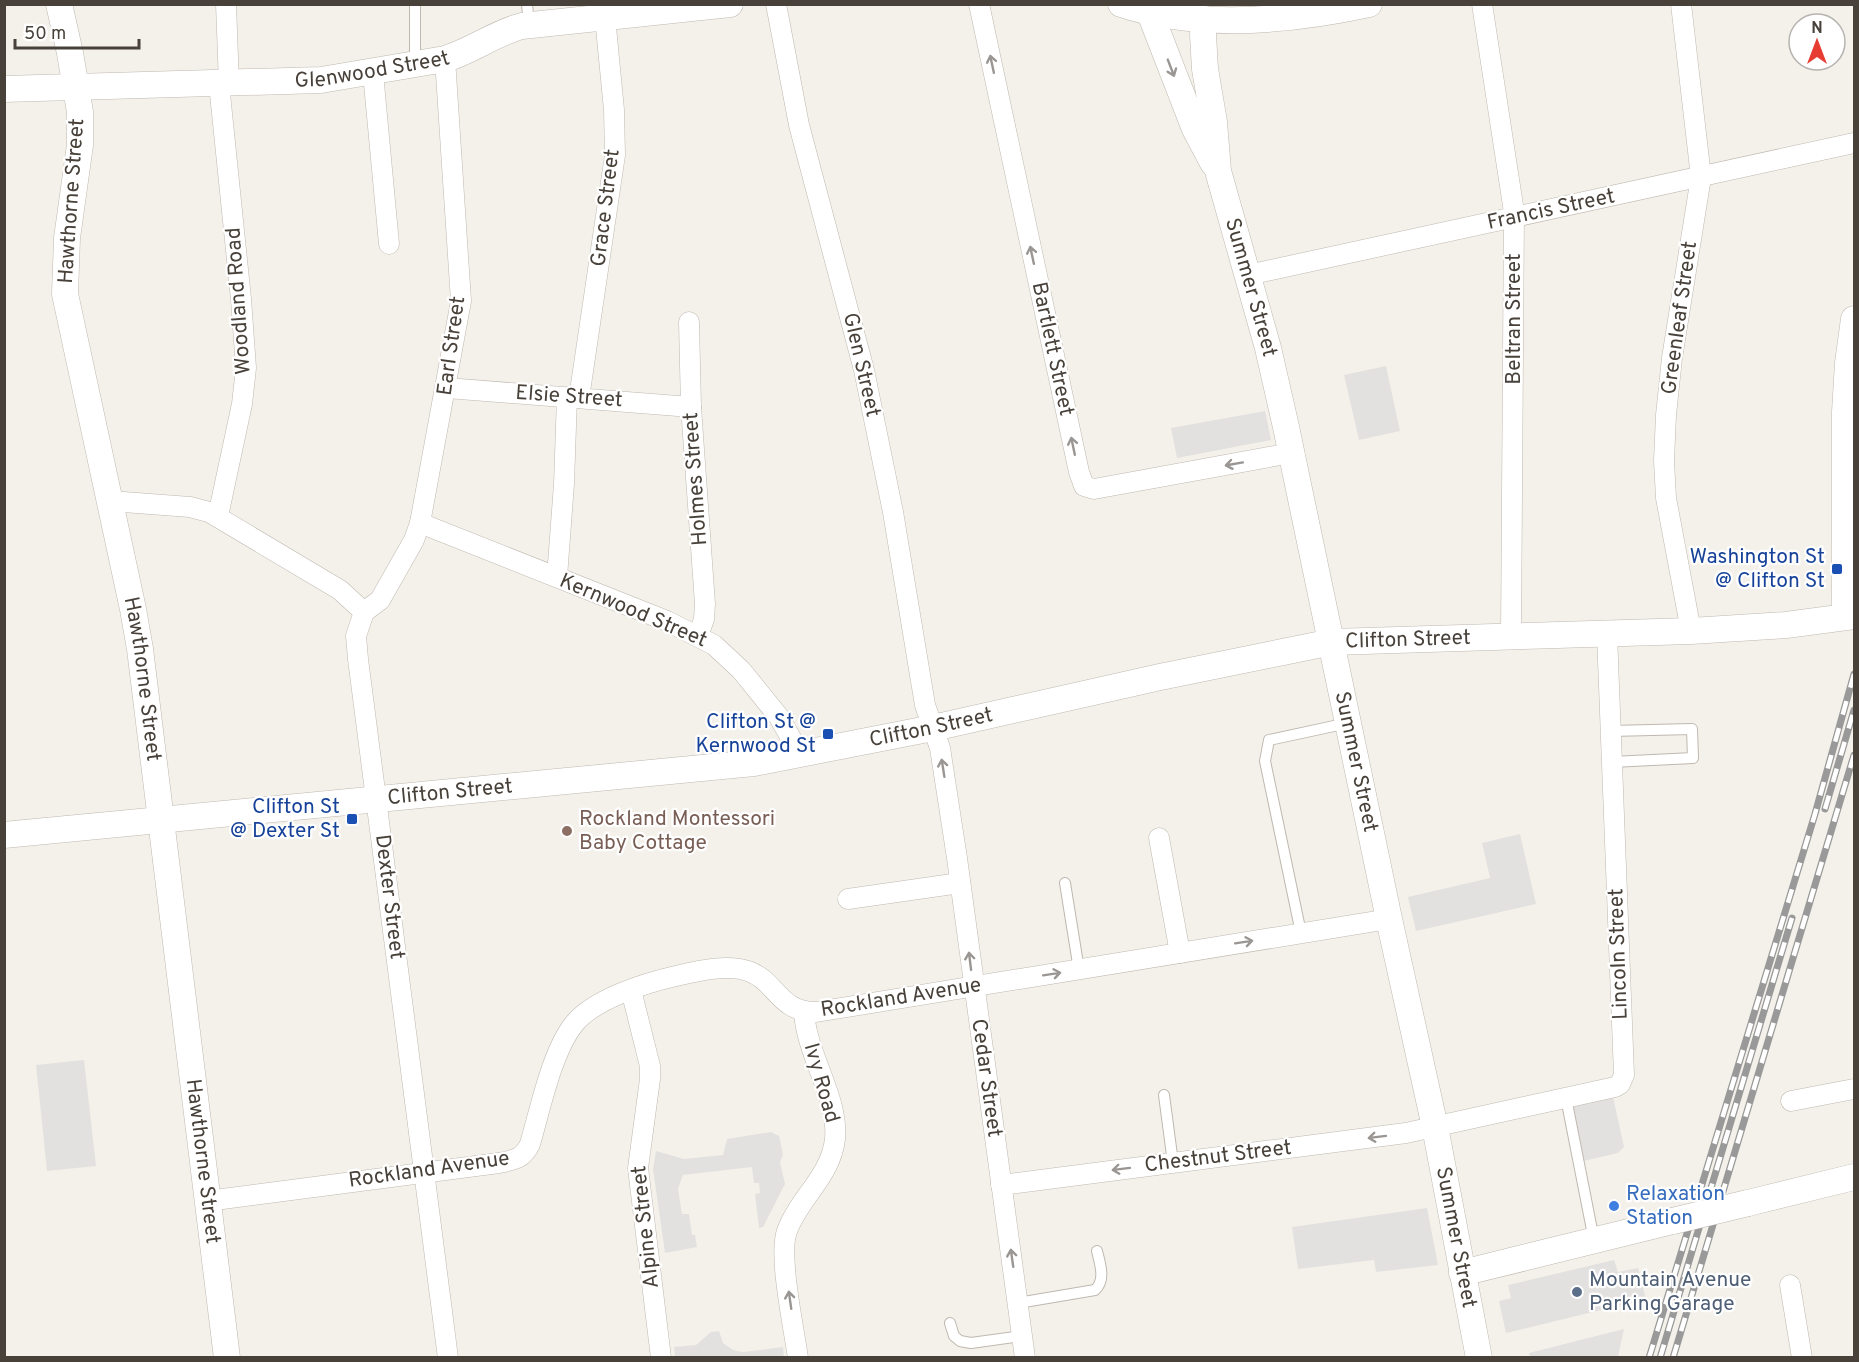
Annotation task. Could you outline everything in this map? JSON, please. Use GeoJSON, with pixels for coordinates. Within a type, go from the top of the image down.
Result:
{"type":"FeatureCollection","features":[{"type":"Feature","properties":{"kind":"street","name":"Hawthorne Street"},"geometry":{"type":"LineString","coordinates":[[59,4],[80,112],[80,145],[67,238],[65,294],[139,640],[227,1358]]}},
{"type":"Feature","properties":{"kind":"street","name":"Woodland Road"},"geometry":{"type":"LineString","coordinates":[[218,516],[242,404],[246,368],[224,84],[226,4]]}},
{"type":"Feature","properties":{"kind":"street","name":"Glenwood Street"},"geometry":{"type":"LineString","coordinates":[[4,89],[321,80],[445,59],[514,28],[528,15],[605,17],[730,4]]}},
{"type":"Feature","properties":{"kind":"street","name":"Glen Street"},"geometry":{"type":"LineString","coordinates":[[776,4],[799,125],[871,402],[925,705],[933,728]]}},
{"type":"Feature","properties":{"kind":"street","name":"Bartlett Street"},"geometry":{"type":"LineString","coordinates":[[980,4],[1064,403],[1084,486],[1094,489],[1291,453]]}},
{"type":"Feature","properties":{"kind":"street"},"geometry":{"type":"LineString","coordinates":[[1121,4],[1150,13],[1204,19],[1264,11],[1324,13],[1369,4]]}},
{"type":"Feature","properties":{"kind":"street","name":"Beltran Street"},"geometry":{"type":"LineString","coordinates":[[1482,4],[1513,198],[1514,218],[1511,637]]}},
{"type":"Feature","properties":{"kind":"street","name":"Greenleaf Street"},"geometry":{"type":"LineString","coordinates":[[1681,4],[1701,177],[1672,358],[1664,461],[1666,498],[1691,631]]}},
{"type":"Feature","properties":{"kind":"street","name":"Summer Street"},"geometry":{"type":"LineString","coordinates":[[1150,13],[1195,129],[1218,171]]}},
{"type":"Feature","properties":{"kind":"street","name":"Grace Street"},"geometry":{"type":"LineString","coordinates":[[556,577],[573,397],[615,155],[614,110],[605,17]]}},
{"type":"Feature","properties":{"kind":"street","name":"Summer Street"},"geometry":{"type":"LineString","coordinates":[[1204,19],[1205,69],[1214,122],[1218,171],[1268,348],[1435,1126],[1479,1358]]}},
{"type":"Feature","properties":{"kind":"street","name":"Earl Street"},"geometry":{"type":"LineString","coordinates":[[364,612],[380,600],[409,549],[420,523],[447,388],[461,296],[445,59]]}},
{"type":"Feature","properties":{"kind":"street"},"geometry":{"type":"LineString","coordinates":[[373,73],[389,244]]}},
{"type":"Feature","properties":{"kind":"street","name":"Francis Street"},"geometry":{"type":"LineString","coordinates":[[1248,275],[1854,143]]}},
{"type":"Feature","properties":{"kind":"street"},"geometry":{"type":"LineString","coordinates":[[1850,616],[1845,412],[1854,319]]}},
{"type":"Feature","properties":{"kind":"street","name":"Holmes Street"},"geometry":{"type":"LineString","coordinates":[[689,322],[691,407],[705,604],[704,619],[698,636]]}},
{"type":"Feature","properties":{"kind":"street","name":"Elsie Street"},"geometry":{"type":"LineString","coordinates":[[447,388],[691,407]]}},
{"type":"Feature","properties":{"kind":"street"},"geometry":{"type":"LineString","coordinates":[[110,501],[190,507],[218,516],[340,590],[364,612]]}},
{"type":"Feature","properties":{"kind":"street","name":"Kernwood Street"},"geometry":{"type":"LineString","coordinates":[[420,523],[698,636],[727,655],[741,670],[779,717],[801,756]]}},
{"type":"Feature","properties":{"kind":"street","name":"Dexter Street"},"geometry":{"type":"LineString","coordinates":[[364,612],[356,636],[448,1358]]}},
{"type":"Feature","properties":{"kind":"street","name":"Clifton Street"},"geometry":{"type":"LineString","coordinates":[[4,835],[672,773],[754,763],[801,756],[1332,642],[1691,631],[1786,625],[1850,616]]}},
{"type":"Feature","properties":{"kind":"street","name":"Lincoln Street"},"geometry":{"type":"LineString","coordinates":[[1435,1126],[1615,1087],[1620,1084],[1624,1076],[1607,634]]}},
{"type":"Feature","properties":{"kind":"street","name":"Cedar Street"},"geometry":{"type":"LineString","coordinates":[[933,728],[940,748],[960,883],[1025,1358]]}},
{"type":"Feature","properties":{"kind":"street"},"geometry":{"type":"LineString","coordinates":[[1159,838],[1180,953]]}},
{"type":"Feature","properties":{"kind":"street"},"geometry":{"type":"LineString","coordinates":[[849,899],[960,883]]}},
{"type":"Feature","properties":{"kind":"street","name":"Rockland Avenue"},"geometry":{"type":"LineString","coordinates":[[207,1201],[512,1161],[520,1158],[526,1153],[558,1054],[570,1030],[587,1012],[610,999],[631,990],[688,974],[735,968],[758,975],[785,1002],[804,1011],[828,1010],[1389,919]]}},
{"type":"Feature","properties":{"kind":"street","name":"Alpine Street"},"geometry":{"type":"LineString","coordinates":[[631,990],[650,1066],[638,1168],[661,1358]]}},
{"type":"Feature","properties":{"kind":"street","name":"Ivy Road"},"geometry":{"type":"LineString","coordinates":[[798,1358],[785,1260],[785,1237],[799,1207],[826,1167],[833,1147],[835,1131],[828,1097],[808,1042],[804,1011]]}},
{"type":"Feature","properties":{"kind":"street"},"geometry":{"type":"LineString","coordinates":[[1791,1101],[1854,1089]]}},
{"type":"Feature","properties":{"kind":"street","name":"Chestnut Street"},"geometry":{"type":"LineString","coordinates":[[1001,1185],[1406,1133],[1435,1126]]}},
{"type":"Feature","properties":{"kind":"street"},"geometry":{"type":"LineString","coordinates":[[1462,1273],[1854,1177]]}},
{"type":"Feature","properties":{"kind":"street"},"geometry":{"type":"LineString","coordinates":[[1790,1285],[1802,1358]]}},
{"type":"Feature","properties":{"kind":"lane"},"geometry":{"type":"LineString","coordinates":[[415,4],[415,63]]}},
{"type":"Feature","properties":{"kind":"lane"},"geometry":{"type":"LineString","coordinates":[[1301,933],[1265,761],[1269,740],[1348,723]]}},
{"type":"Feature","properties":{"kind":"lane"},"geometry":{"type":"LineString","coordinates":[[1611,731],[1692,729],[1693,758],[1612,762]]}},
{"type":"Feature","properties":{"kind":"lane"},"geometry":{"type":"LineString","coordinates":[[1065,882],[1079,970]]}},
{"type":"Feature","properties":{"kind":"lane"},"geometry":{"type":"LineString","coordinates":[[1164,1095],[1173,1163]]}},
{"type":"Feature","properties":{"kind":"lane"},"geometry":{"type":"LineString","coordinates":[[1566,1098],[1594,1240]]}},
{"type":"Feature","properties":{"kind":"lane"},"geometry":{"type":"LineString","coordinates":[[1018,1303],[1095,1290],[1102,1278],[1097,1251]]}},
{"type":"Feature","properties":{"kind":"lane"},"geometry":{"type":"LineString","coordinates":[[950,1323],[954,1336],[965,1342],[1022,1336]]}},
{"type":"Feature","properties":{"kind":"shaded area"},"geometry":{"type":"Polygon","coordinates":[[[1386,366],[1400,431],[1359,440],[1344,375],[1386,366]]]}},
{"type":"Feature","properties":{"kind":"shaded area"},"geometry":{"type":"Polygon","coordinates":[[[1265,411],[1271,440],[1177,458],[1171,428],[1265,411]]]}},
{"type":"Feature","properties":{"kind":"shaded area"},"geometry":{"type":"Polygon","coordinates":[[[1520,834],[1536,904],[1416,931],[1408,897],[1490,878],[1482,843],[1520,834]]]}},
{"type":"Feature","properties":{"kind":"shaded area"},"geometry":{"type":"Polygon","coordinates":[[[84,1060],[96,1166],[47,1171],[36,1065],[84,1060]]]}},
{"type":"Feature","properties":{"kind":"shaded area"},"geometry":{"type":"Polygon","coordinates":[[[1613,1097],[1624,1147],[1618,1153],[1584,1161],[1572,1106],[1613,1097]]]}},
{"type":"Feature","properties":{"kind":"shaded area"},"geometry":{"type":"Polygon","coordinates":[[[771,1132],[779,1136],[783,1155],[780,1162],[785,1184],[763,1227],[759,1228],[755,1194],[760,1193],[759,1183],[754,1183],[752,1167],[683,1175],[678,1189],[682,1214],[689,1214],[692,1235],[695,1235],[697,1247],[665,1253],[653,1169],[656,1151],[684,1159],[723,1155],[727,1139],[771,1132]]]}},
{"type":"Feature","properties":{"kind":"shaded area"},"geometry":{"type":"Polygon","coordinates":[[[1427,1208],[1438,1265],[1376,1272],[1374,1260],[1298,1269],[1292,1227],[1427,1208]]]}},
{"type":"Feature","properties":{"kind":"shaded area","name":"Mountain Avenue Parking Garage"},"geometry":{"type":"Polygon","coordinates":[[[1614,1260],[1618,1272],[1638,1268],[1646,1299],[1506,1333],[1499,1301],[1511,1298],[1508,1285],[1614,1260]]]}},
{"type":"Feature","properties":{"kind":"shaded area"},"geometry":{"type":"Polygon","coordinates":[[[1624,1329],[1618,1357],[1530,1357],[1529,1353],[1624,1329]]]}},
{"type":"Feature","properties":{"kind":"shaded area"},"geometry":{"type":"Polygon","coordinates":[[[719,1331],[723,1343],[733,1350],[743,1352],[783,1347],[784,1357],[675,1357],[674,1347],[696,1345],[711,1332],[719,1331]]]}},
{"type":"Feature","properties":{"kind":"railway"},"geometry":{"type":"LineString","coordinates":[[1649,1358],[1815,814],[1854,674]]}},
{"type":"Feature","properties":{"kind":"railway"},"geometry":{"type":"LineString","coordinates":[[1825,809],[1854,710]]}},
{"type":"Feature","properties":{"kind":"railway"},"geometry":{"type":"LineString","coordinates":[[1673,1358],[1854,755]]}},
{"type":"Feature","properties":{"kind":"railway"},"geometry":{"type":"LineString","coordinates":[[1660,1358],[1792,918]]}},
{"type":"Feature","properties":{"kind":"place","name":"Washington St @ Clifton St"},"geometry":{"type":"Point","coordinates":[1837,569]}},
{"type":"Feature","properties":{"kind":"place","name":"Clifton St @ Kernwood St"},"geometry":{"type":"Point","coordinates":[828,734]}},
{"type":"Feature","properties":{"kind":"place","name":"Clifton St @ Dexter St"},"geometry":{"type":"Point","coordinates":[352,819]}},
{"type":"Feature","properties":{"kind":"place","name":"Rockland Montessori Baby Cottage"},"geometry":{"type":"Point","coordinates":[567,831]}},
{"type":"Feature","properties":{"kind":"place","name":"Relaxation Station"},"geometry":{"type":"Point","coordinates":[1614,1206]}},
{"type":"Feature","properties":{"kind":"place","name":"Mountain Avenue Parking Garage"},"geometry":{"type":"Point","coordinates":[1577,1292]}}]}
